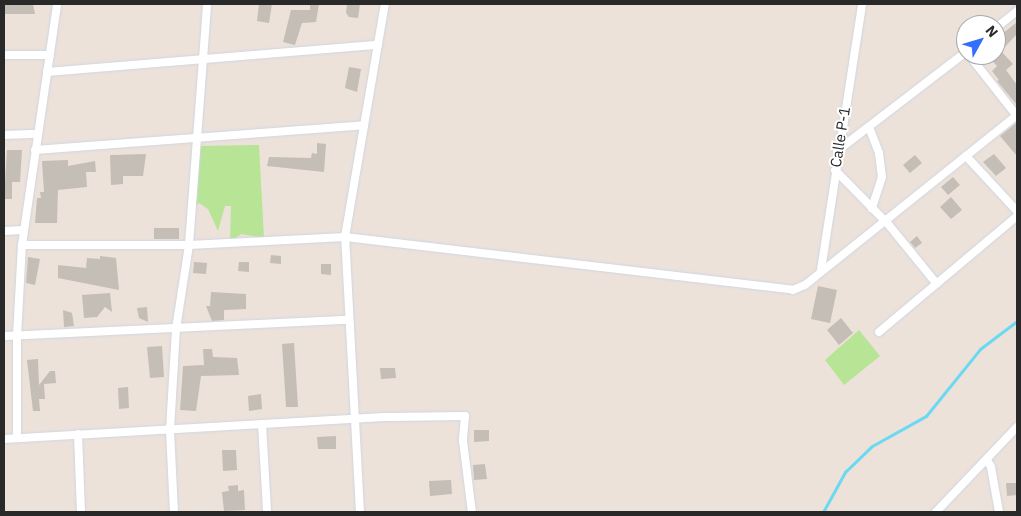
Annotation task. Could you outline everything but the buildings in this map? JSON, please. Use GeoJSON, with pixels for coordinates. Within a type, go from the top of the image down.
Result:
{"type":"FeatureCollection","features":[{"type":"Feature","properties":{"kind":"street"},"geometry":{"type":"LineString","coordinates":[[17,438],[17,336],[23,230],[57,4]]}},
{"type":"Feature","properties":{"kind":"street"},"geometry":{"type":"LineString","coordinates":[[174,512],[170,430],[176,329],[189,245],[200,60],[207,4]]}},
{"type":"Feature","properties":{"kind":"street"},"geometry":{"type":"LineString","coordinates":[[360,512],[345,237],[385,4]]}},
{"type":"Feature","properties":{"kind":"street","name":"Calle P-1"},"geometry":{"type":"LineString","coordinates":[[821,270],[837,151],[862,4]]}},
{"type":"Feature","properties":{"kind":"street"},"geometry":{"type":"LineString","coordinates":[[1006,20],[1017,11]]}},
{"type":"Feature","properties":{"kind":"street"},"geometry":{"type":"LineString","coordinates":[[47,72],[378,44]]}},
{"type":"Feature","properties":{"kind":"street"},"geometry":{"type":"LineString","coordinates":[[4,55],[50,54]]}},
{"type":"Feature","properties":{"kind":"street"},"geometry":{"type":"LineString","coordinates":[[837,151],[956,60]]}},
{"type":"Feature","properties":{"kind":"street"},"geometry":{"type":"LineString","coordinates":[[22,244],[189,245],[345,237],[793,290],[805,285],[821,270],[1017,115],[977,65]]}},
{"type":"Feature","properties":{"kind":"street"},"geometry":{"type":"LineString","coordinates":[[35,150],[364,125]]}},
{"type":"Feature","properties":{"kind":"street"},"geometry":{"type":"LineString","coordinates":[[869,126],[879,153],[882,177],[872,208]]}},
{"type":"Feature","properties":{"kind":"street"},"geometry":{"type":"LineString","coordinates":[[4,135],[38,134]]}},
{"type":"Feature","properties":{"kind":"street"},"geometry":{"type":"LineString","coordinates":[[966,156],[1017,211]]}},
{"type":"Feature","properties":{"kind":"street"},"geometry":{"type":"LineString","coordinates":[[835,170],[884,220],[937,284]]}},
{"type":"Feature","properties":{"kind":"street"},"geometry":{"type":"LineString","coordinates":[[879,332],[1017,216]]}},
{"type":"Feature","properties":{"kind":"street"},"geometry":{"type":"LineString","coordinates":[[4,231],[23,230]]}},
{"type":"Feature","properties":{"kind":"street"},"geometry":{"type":"LineString","coordinates":[[4,336],[349,320]]}},
{"type":"Feature","properties":{"kind":"street"},"geometry":{"type":"LineString","coordinates":[[4,439],[354,419],[465,416],[463,441],[472,512]]}},
{"type":"Feature","properties":{"kind":"street"},"geometry":{"type":"LineString","coordinates":[[262,424],[267,512]]}},
{"type":"Feature","properties":{"kind":"street"},"geometry":{"type":"LineString","coordinates":[[936,512],[1017,427]]}},
{"type":"Feature","properties":{"kind":"street"},"geometry":{"type":"LineString","coordinates":[[78,434],[81,512]]}},
{"type":"Feature","properties":{"kind":"street"},"geometry":{"type":"LineString","coordinates":[[987,460],[991,467],[999,512]]}},
{"type":"Feature","properties":{"kind":"green space"},"geometry":{"type":"Polygon","coordinates":[[[259,145],[264,238],[241,234],[230,242],[231,206],[225,206],[218,231],[208,209],[199,203],[194,208],[197,146],[259,145]]]}},
{"type":"Feature","properties":{"kind":"green space"},"geometry":{"type":"Polygon","coordinates":[[[859,330],[880,356],[844,385],[825,360],[859,330]]]}},
{"type":"Feature","properties":{"kind":"waterway"},"geometry":{"type":"LineString","coordinates":[[823,512],[845,472],[872,446],[926,416],[980,349],[1017,321]]}}]}
